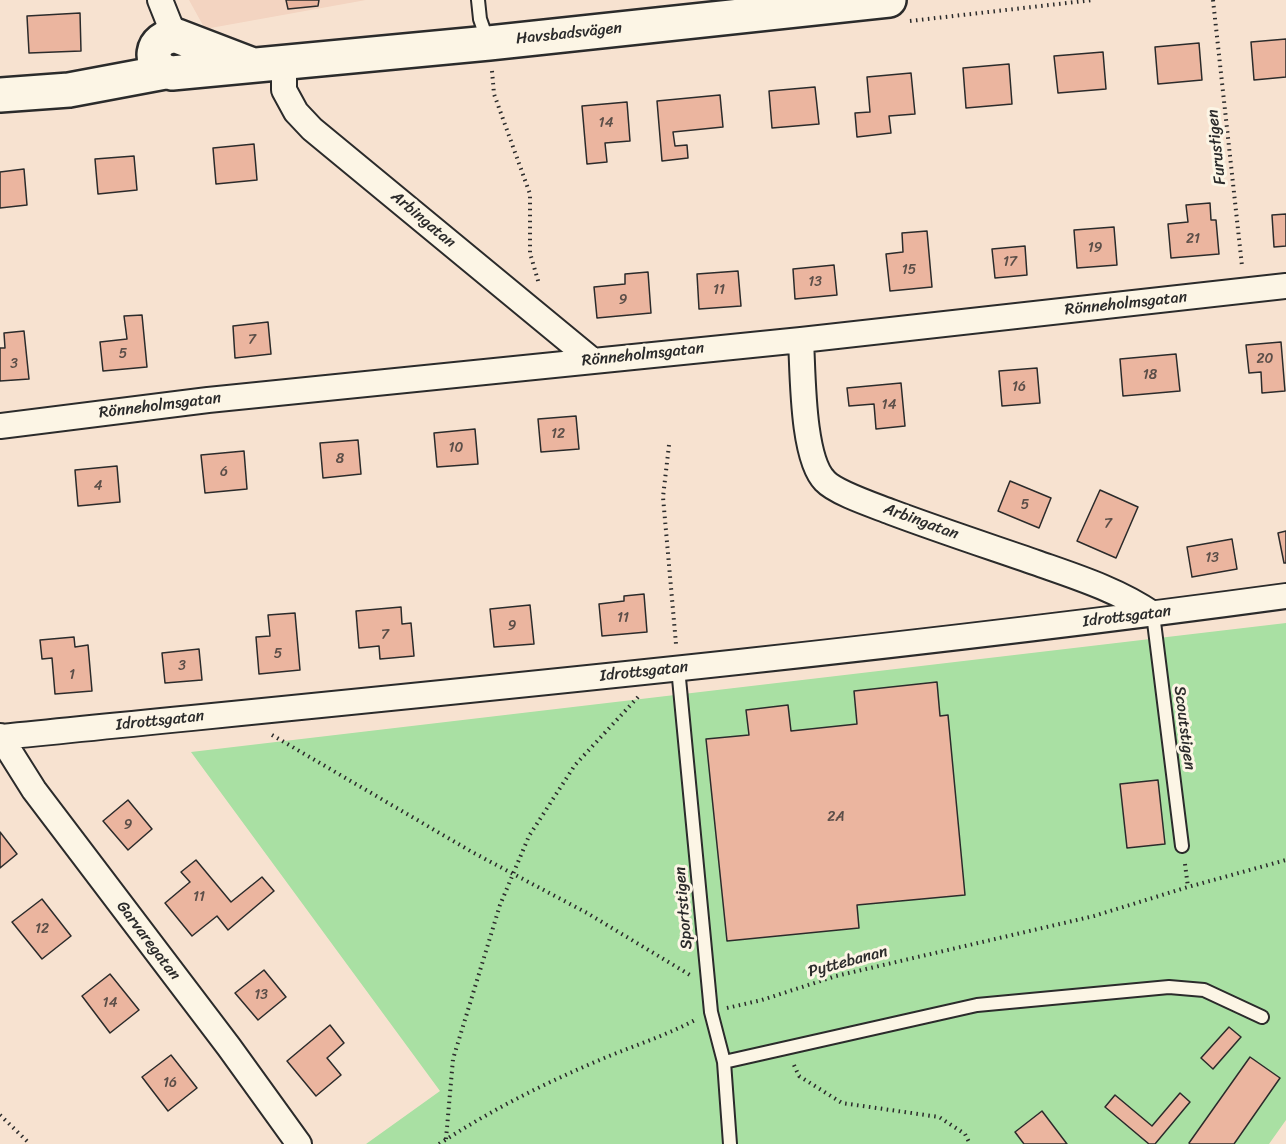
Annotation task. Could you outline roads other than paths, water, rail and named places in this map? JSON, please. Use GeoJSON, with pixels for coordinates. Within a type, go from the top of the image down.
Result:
{"type":"FeatureCollection","features":[{"type":"Feature","properties":{"kind":"street"},"geometry":{"type":"LineString","coordinates":[[158,0],[170,25],[171,51]]}},
{"type":"Feature","properties":{"kind":"street","name":"Havsbadsvägen"},"geometry":{"type":"LineString","coordinates":[[0,95],[69,90],[171,51],[250,64],[284,62],[489,43],[889,0]]}},
{"type":"Feature","properties":{"kind":"street","name":"Arbingatan"},"geometry":{"type":"LineString","coordinates":[[284,62],[284,90],[296,112],[312,129],[592,360]]}},
{"type":"Feature","properties":{"kind":"street","name":"Rönneholmsgatan"},"geometry":{"type":"LineString","coordinates":[[0,426],[208,400],[801,340],[1286,286]]}},
{"type":"Feature","properties":{"kind":"street","name":"Arbingatan"},"geometry":{"type":"LineString","coordinates":[[801,340],[807,429],[812,458],[825,482],[853,497],[900,515],[1092,582],[1137,603],[1153,614]]}},
{"type":"Feature","properties":{"kind":"street","name":"Idrottsgatan"},"geometry":{"type":"LineString","coordinates":[[0,737],[670,669],[1153,614],[1286,596]]}},
{"type":"Feature","properties":{"kind":"street","name":"Garvaregatan"},"geometry":{"type":"LineString","coordinates":[[0,737],[34,790],[299,1144]]}},
{"type":"Feature","properties":{"kind":"lane"},"geometry":{"type":"LineString","coordinates":[[478,0],[480,19],[489,43]]}},
{"type":"Feature","properties":{"kind":"lane","name":"Scoutstigen"},"geometry":{"type":"LineString","coordinates":[[1153,614],[1182,846]]}},
{"type":"Feature","properties":{"kind":"lane","name":"Sportstigen"},"geometry":{"type":"LineString","coordinates":[[670,669],[711,1012],[724,1062],[730,1144]]}},
{"type":"Feature","properties":{"kind":"lane"},"geometry":{"type":"LineString","coordinates":[[724,1062],[977,1005],[1169,987],[1204,990],[1262,1017]]}}]}
